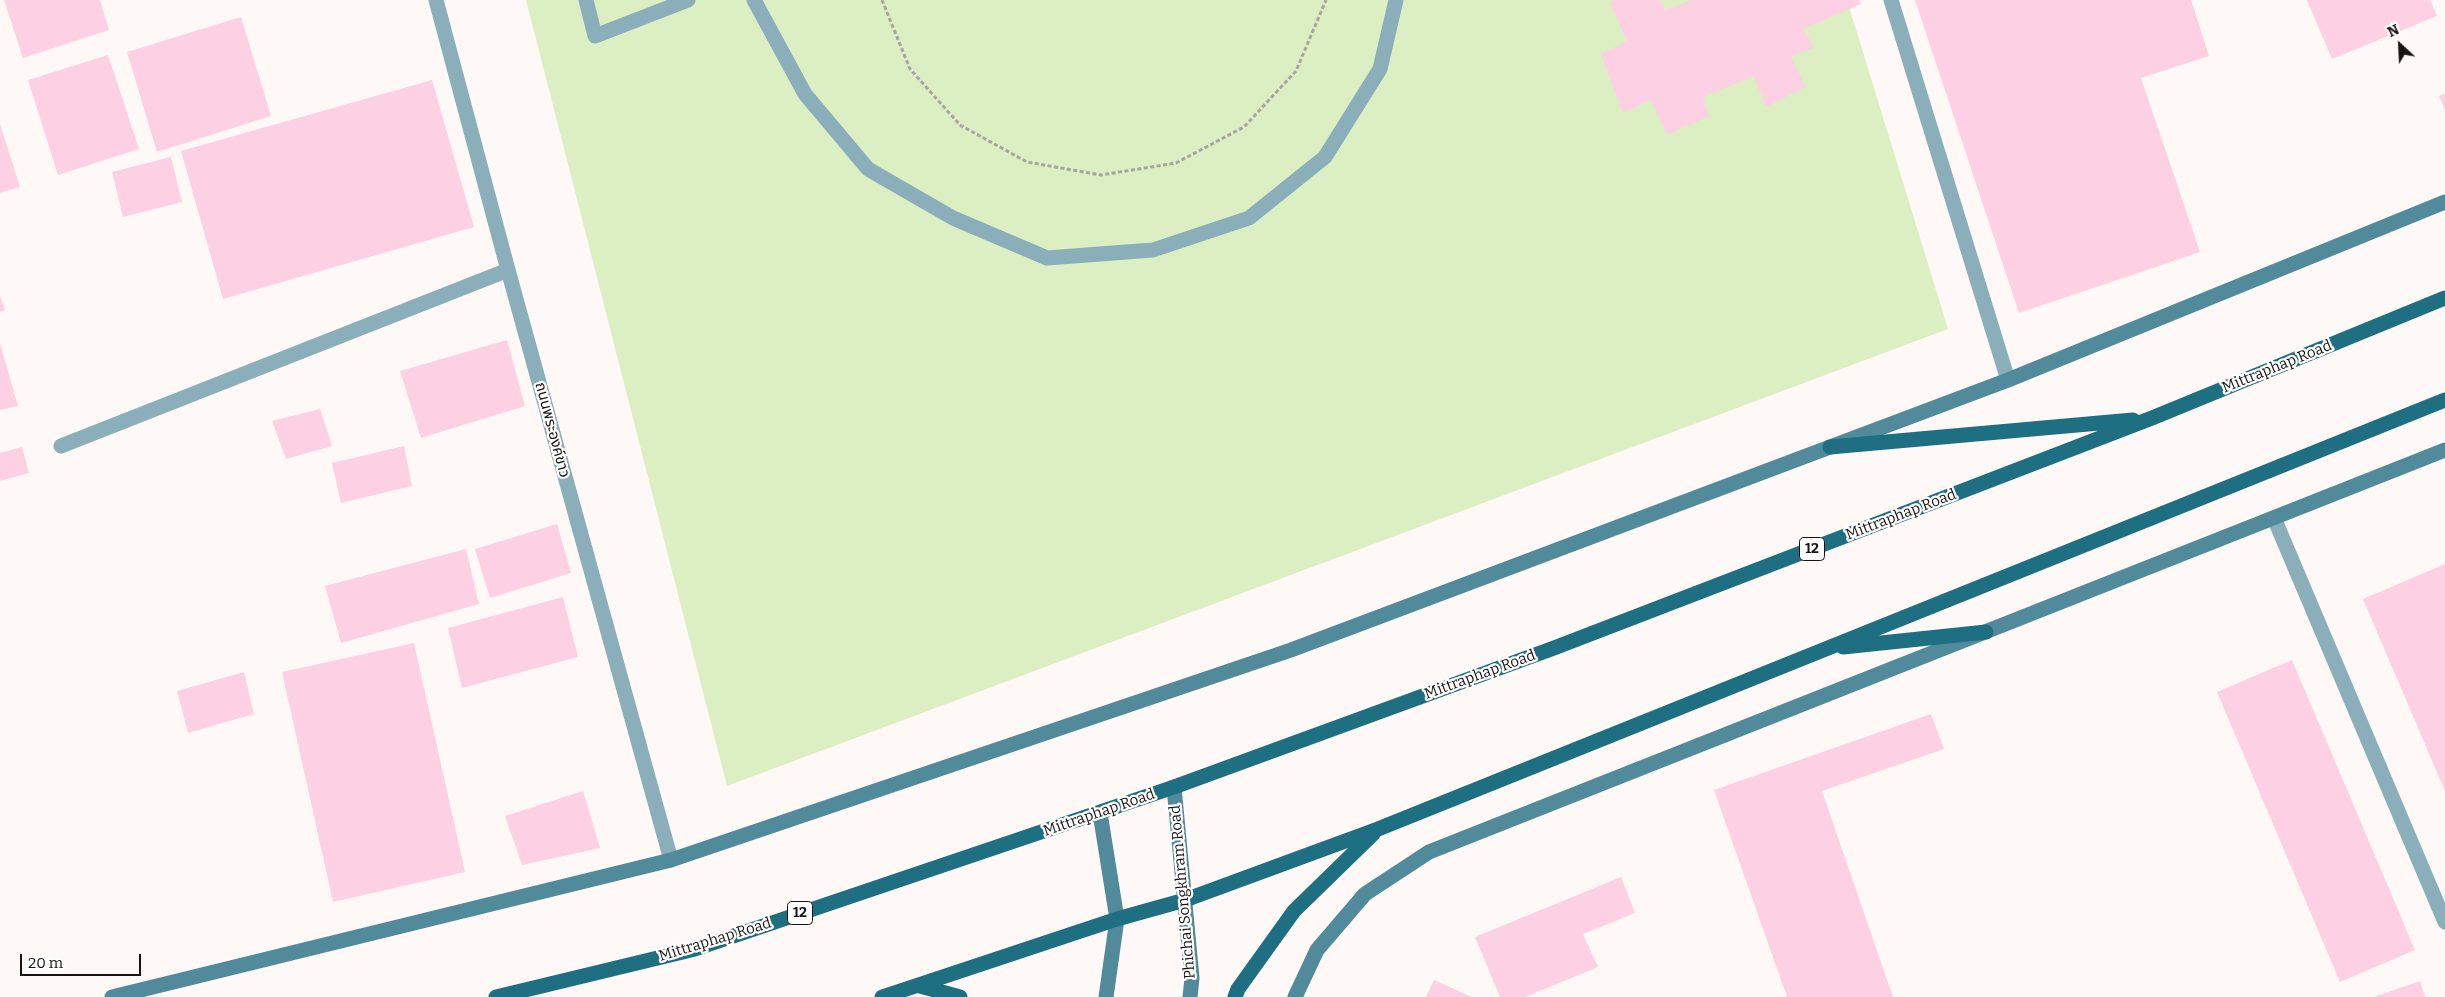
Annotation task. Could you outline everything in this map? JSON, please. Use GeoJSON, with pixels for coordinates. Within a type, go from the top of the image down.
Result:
{"type":"FeatureCollection","features":[{"type":"Feature","properties":{"kind":"main road"},"geometry":{"type":"LineString","coordinates":[[112,997],[671,860],[1291,650],[2008,380],[2445,202]]}},
{"type":"Feature","properties":{"kind":"main road","name":"Mittraphap Road"},"geometry":{"type":"LineString","coordinates":[[496,997],[695,949],[1174,787],[1554,648],[2152,418],[2445,298]]}},
{"type":"Feature","properties":{"kind":"main road"},"geometry":{"type":"LineString","coordinates":[[882,997],[920,986],[1117,918],[1185,900],[1378,829],[2445,400]]}},
{"type":"Feature","properties":{"kind":"main road"},"geometry":{"type":"LineString","coordinates":[[1830,447],[2152,418]]}},
{"type":"Feature","properties":{"kind":"main road"},"geometry":{"type":"LineString","coordinates":[[1296,997],[1317,950],[1365,894],[1429,852],[2445,450]]}},
{"type":"Feature","properties":{"kind":"main road"},"geometry":{"type":"LineString","coordinates":[[1825,649],[1986,632]]}},
{"type":"Feature","properties":{"kind":"main road","name":"Phichai Songkhram Road"},"geometry":{"type":"LineString","coordinates":[[1174,787],[1192,978],[1190,997]]}},
{"type":"Feature","properties":{"kind":"main road"},"geometry":{"type":"LineString","coordinates":[[1100,813],[1117,918],[1106,997]]}},
{"type":"Feature","properties":{"kind":"main road"},"geometry":{"type":"LineString","coordinates":[[1235,997],[1238,989],[1294,912],[1378,829]]}},
{"type":"Feature","properties":{"kind":"main road"},"geometry":{"type":"LineString","coordinates":[[920,986],[960,997]]}},
{"type":"Feature","properties":{"kind":"street","name":"ถนนพระองค์ขาว"},"geometry":{"type":"LineString","coordinates":[[436,0],[508,270],[671,860]]}},
{"type":"Feature","properties":{"kind":"street"},"geometry":{"type":"LineString","coordinates":[[586,0],[595,36],[687,0]]}},
{"type":"Feature","properties":{"kind":"street"},"geometry":{"type":"LineString","coordinates":[[754,0],[805,94],[868,169],[953,218],[1047,258],[1153,250],[1249,218],[1325,157],[1380,69],[1396,0]]}},
{"type":"Feature","properties":{"kind":"street"},"geometry":{"type":"LineString","coordinates":[[1891,0],[2008,380]]}},
{"type":"Feature","properties":{"kind":"street"},"geometry":{"type":"LineString","coordinates":[[61,446],[508,270]]}},
{"type":"Feature","properties":{"kind":"street"},"geometry":{"type":"LineString","coordinates":[[2274,518],[2445,922]]}},
{"type":"Feature","properties":{"kind":"path"},"geometry":{"type":"LineString","coordinates":[[882,0],[910,69],[960,126],[1027,162],[1101,175],[1176,163],[1244,127],[1296,71],[1326,0]]}},
{"type":"Feature","properties":{"kind":"green space"},"geometry":{"type":"Polygon","coordinates":[[[526,0],[1847,0],[1948,329],[727,786],[526,0]]]}},
{"type":"Feature","properties":{"kind":"building"},"geometry":{"type":"Polygon","coordinates":[[[4,0],[100,0],[109,30],[23,58],[4,0]]]}},
{"type":"Feature","properties":{"kind":"building"},"geometry":{"type":"Polygon","coordinates":[[[1614,0],[1661,0],[1665,10],[1692,0],[1859,0],[1861,4],[1803,29],[1814,48],[1791,56],[1805,87],[1766,107],[1754,76],[1703,97],[1709,116],[1667,135],[1651,100],[1623,113],[1601,54],[1627,41],[1610,2],[1614,0]]]}},
{"type":"Feature","properties":{"kind":"building"},"geometry":{"type":"Polygon","coordinates":[[[1915,0],[2191,0],[2209,56],[2141,78],[2200,252],[2019,313],[1915,0]]]}},
{"type":"Feature","properties":{"kind":"building"},"geometry":{"type":"Polygon","coordinates":[[[2307,0],[2430,0],[2437,16],[2332,59],[2307,0]]]}},
{"type":"Feature","properties":{"kind":"building"},"geometry":{"type":"Polygon","coordinates":[[[241,17],[271,116],[157,152],[127,52],[241,17]]]}},
{"type":"Feature","properties":{"kind":"building"},"geometry":{"type":"Polygon","coordinates":[[[108,55],[139,149],[58,175],[28,80],[108,55]]]}},
{"type":"Feature","properties":{"kind":"building"},"geometry":{"type":"Polygon","coordinates":[[[432,80],[474,227],[223,299],[181,151],[432,80]]]}},
{"type":"Feature","properties":{"kind":"building"},"geometry":{"type":"Polygon","coordinates":[[[2445,94],[2445,110],[2439,96],[2445,94]]]}},
{"type":"Feature","properties":{"kind":"building"},"geometry":{"type":"Polygon","coordinates":[[[0,124],[20,187],[0,193],[0,124]]]}},
{"type":"Feature","properties":{"kind":"building"},"geometry":{"type":"Polygon","coordinates":[[[171,157],[182,202],[123,217],[112,172],[171,157]]]}},
{"type":"Feature","properties":{"kind":"building"},"geometry":{"type":"Polygon","coordinates":[[[0,296],[5,310],[0,312],[0,296]]]}},
{"type":"Feature","properties":{"kind":"building"},"geometry":{"type":"Polygon","coordinates":[[[507,340],[525,406],[421,438],[400,371],[507,340]]]}},
{"type":"Feature","properties":{"kind":"building"},"geometry":{"type":"Polygon","coordinates":[[[0,343],[18,406],[0,410],[0,343]]]}},
{"type":"Feature","properties":{"kind":"building"},"geometry":{"type":"Polygon","coordinates":[[[320,409],[332,446],[286,459],[272,421],[320,409]]]}},
{"type":"Feature","properties":{"kind":"building"},"geometry":{"type":"Polygon","coordinates":[[[404,446],[412,486],[341,503],[332,463],[404,446]]]}},
{"type":"Feature","properties":{"kind":"building"},"geometry":{"type":"Polygon","coordinates":[[[22,447],[29,473],[0,481],[0,453],[22,447]]]}},
{"type":"Feature","properties":{"kind":"building"},"geometry":{"type":"Polygon","coordinates":[[[557,524],[571,573],[490,598],[475,549],[557,524]]]}},
{"type":"Feature","properties":{"kind":"building"},"geometry":{"type":"Polygon","coordinates":[[[466,549],[479,604],[341,643],[325,586],[466,549]]]}},
{"type":"Feature","properties":{"kind":"building"},"geometry":{"type":"Polygon","coordinates":[[[2445,564],[2445,791],[2363,599],[2445,564]]]}},
{"type":"Feature","properties":{"kind":"building"},"geometry":{"type":"Polygon","coordinates":[[[563,597],[578,657],[462,688],[448,628],[563,597]]]}},
{"type":"Feature","properties":{"kind":"building"},"geometry":{"type":"Polygon","coordinates":[[[414,643],[465,872],[333,902],[282,672],[414,643]]]}},
{"type":"Feature","properties":{"kind":"building"},"geometry":{"type":"Polygon","coordinates":[[[2292,660],[2415,950],[2340,982],[2217,692],[2292,660]]]}},
{"type":"Feature","properties":{"kind":"building"},"geometry":{"type":"Polygon","coordinates":[[[244,672],[254,714],[188,733],[177,691],[244,672]]]}},
{"type":"Feature","properties":{"kind":"building"},"geometry":{"type":"Polygon","coordinates":[[[1931,714],[1944,749],[1822,791],[1893,997],[1787,997],[1714,790],[1931,714]]]}},
{"type":"Feature","properties":{"kind":"building"},"geometry":{"type":"Polygon","coordinates":[[[583,791],[600,848],[522,865],[505,816],[583,791]]]}},
{"type":"Feature","properties":{"kind":"building"},"geometry":{"type":"Polygon","coordinates":[[[1621,877],[1635,913],[1583,934],[1598,967],[1525,997],[1500,997],[1475,937],[1621,877]]]}},
{"type":"Feature","properties":{"kind":"building"},"geometry":{"type":"Polygon","coordinates":[[[1434,980],[1472,997],[1426,997],[1434,980]]]}},
{"type":"Feature","properties":{"kind":"building"},"geometry":{"type":"Polygon","coordinates":[[[2420,981],[2425,997],[2374,997],[2420,981]]]}}]}
